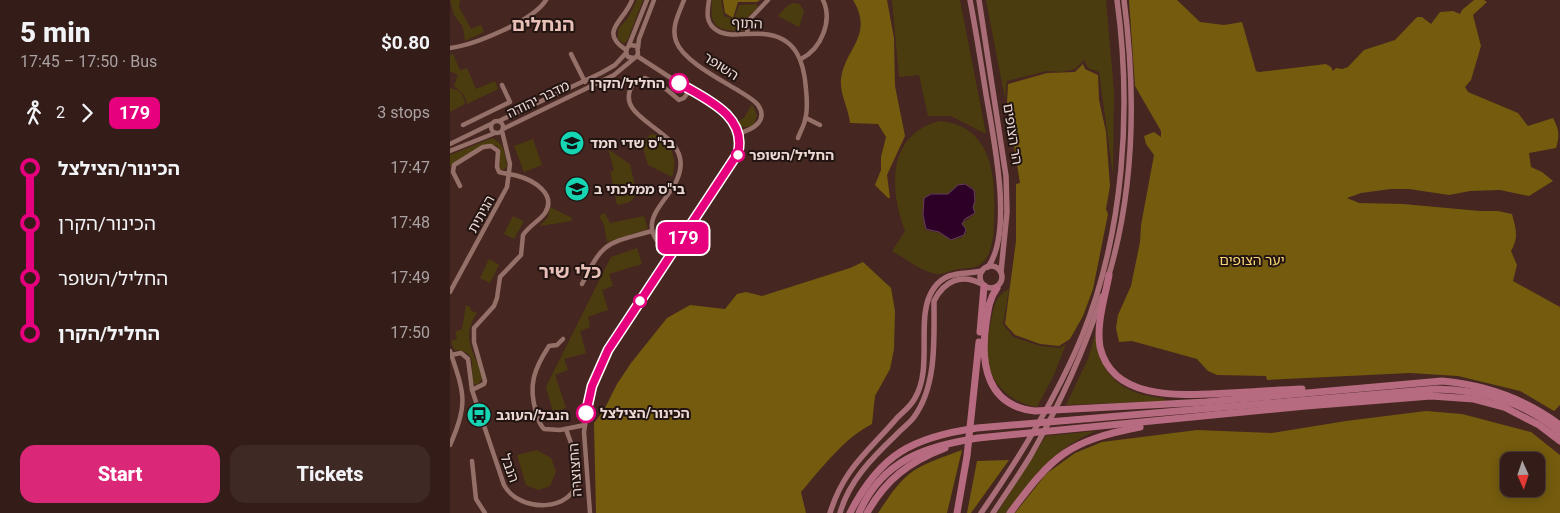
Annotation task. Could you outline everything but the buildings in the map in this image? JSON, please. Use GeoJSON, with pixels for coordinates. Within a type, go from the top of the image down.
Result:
{"type":"FeatureCollection","features":[{"type":"Feature","properties":{"kind":"highway"},"geometry":{"type":"LineString","coordinates":[[1108,275],[1100,320],[1100,346],[1109,366],[1123,380],[1133,386],[1155,393],[1179,395],[1442,382],[1476,385],[1523,402],[1560,425]]}},
{"type":"Feature","properties":{"kind":"highway"},"geometry":{"type":"LineString","coordinates":[[957,513],[972,413],[983,285]]}},
{"type":"Feature","properties":{"kind":"highway"},"geometry":{"type":"LineString","coordinates":[[997,288],[989,302],[983,342],[986,370],[990,380],[1003,398],[1026,410],[1206,402],[1382,386]]}},
{"type":"Feature","properties":{"kind":"highway"},"geometry":{"type":"LineString","coordinates":[[850,513],[869,479],[885,461],[930,437],[977,428],[1437,389],[1465,390],[1504,400],[1533,413],[1560,432]]}},
{"type":"Feature","properties":{"kind":"highway"},"geometry":{"type":"LineString","coordinates":[[859,513],[876,484],[894,468],[932,447],[965,440],[1306,406],[1447,396],[1474,399],[1510,409],[1538,425],[1560,441]]}},
{"type":"Feature","properties":{"kind":"highway"},"geometry":{"type":"LineString","coordinates":[[1010,513],[1045,468],[1072,447],[1107,434],[1177,420]]}},
{"type":"Feature","properties":{"kind":"highway"},"geometry":{"type":"LineString","coordinates":[[866,513],[879,493],[904,468],[921,458],[965,440]]}},
{"type":"Feature","properties":{"kind":"main road","name":"הר הצופים"},"geometry":{"type":"LineString","coordinates":[[970,0],[999,177],[999,232],[994,256],[988,267]]}},
{"type":"Feature","properties":{"kind":"main road","name":"הר הצופים"},"geometry":{"type":"LineString","coordinates":[[978,0],[1006,176],[1007,212],[1001,272]]}},
{"type":"Feature","properties":{"kind":"main road"},"geometry":{"type":"LineString","coordinates":[[981,513],[1021,455],[1050,401],[1082,335],[1105,259],[1117,194],[1124,114],[1123,56],[1117,0]]}},
{"type":"Feature","properties":{"kind":"main road"},"geometry":{"type":"LineString","coordinates":[[993,513],[1030,457],[1060,400],[1077,364],[1108,275],[1127,182],[1131,140],[1131,81],[1124,0]]}},
{"type":"Feature","properties":{"kind":"main road"},"geometry":{"type":"LineString","coordinates":[[830,513],[838,491],[851,468],[915,399],[923,373],[925,308],[932,290],[945,277],[982,271],[988,267],[996,267],[1001,272],[1003,279],[997,288],[990,289],[973,279],[955,280],[948,282],[938,293],[934,301],[930,378],[920,407],[913,418],[874,456],[855,480],[840,513]]}},
{"type":"Feature","properties":{"kind":"main road"},"geometry":{"type":"LineString","coordinates":[[982,271],[980,278],[983,285]]}},
{"type":"Feature","properties":{"kind":"street"},"geometry":{"type":"LineString","coordinates":[[450,48],[473,43],[527,18],[538,11],[546,0]]}},
{"type":"Feature","properties":{"kind":"street"},"geometry":{"type":"LineString","coordinates":[[632,0],[626,14],[613,29],[612,34],[616,43],[627,50],[628,56],[635,57],[728,115],[739,133]]}},
{"type":"Feature","properties":{"kind":"street","name":"מדבר יהודה"},"geometry":{"type":"LineString","coordinates":[[450,144],[610,69],[627,50],[647,0]]}},
{"type":"Feature","properties":{"kind":"street"},"geometry":{"type":"LineString","coordinates":[[635,57],[639,39],[654,0]]}},
{"type":"Feature","properties":{"kind":"street","name":"השופר"},"geometry":{"type":"LineString","coordinates":[[684,0],[675,26],[675,36],[679,47],[699,65],[752,99],[760,111],[761,118],[758,126],[739,133]]}},
{"type":"Feature","properties":{"kind":"street","name":"התוף"},"geometry":{"type":"LineString","coordinates":[[709,0],[707,17],[713,28],[725,33],[776,36],[791,47],[801,58]]}},
{"type":"Feature","properties":{"kind":"street"},"geometry":{"type":"LineString","coordinates":[[747,33],[750,19],[768,0]]}},
{"type":"Feature","properties":{"kind":"street"},"geometry":{"type":"LineString","coordinates":[[798,138],[806,118],[807,96],[801,58],[814,50],[825,30],[827,16],[823,0]]}},
{"type":"Feature","properties":{"kind":"street"},"geometry":{"type":"LineString","coordinates":[[627,50],[633,45],[638,48]]}},
{"type":"Feature","properties":{"kind":"street"},"geometry":{"type":"LineString","coordinates":[[571,54],[588,88]]}},
{"type":"Feature","properties":{"kind":"street","name":"מדבר יהודה"},"geometry":{"type":"LineString","coordinates":[[450,152],[499,132],[614,75],[635,57]]}},
{"type":"Feature","properties":{"kind":"street"},"geometry":{"type":"LineString","coordinates":[[672,255],[658,244],[652,231],[653,217],[679,174],[680,157],[675,145],[668,137],[640,119],[630,101],[630,90],[636,81],[645,78],[653,80],[666,88],[678,100],[684,98],[690,90]]}},
{"type":"Feature","properties":{"kind":"street"},"geometry":{"type":"LineString","coordinates":[[463,125],[510,102],[502,85]]}},
{"type":"Feature","properties":{"kind":"street"},"geometry":{"type":"LineString","coordinates":[[490,112],[495,122],[502,124],[499,132],[490,129],[495,122]]}},
{"type":"Feature","properties":{"kind":"street"},"geometry":{"type":"LineString","coordinates":[[806,118],[820,125]]}},
{"type":"Feature","properties":{"kind":"street","name":"הגיתית"},"geometry":{"type":"LineString","coordinates":[[450,292],[507,187],[509,158],[499,132]]}},
{"type":"Feature","properties":{"kind":"street","name":"החצוצרה"},"geometry":{"type":"LineString","coordinates":[[590,513],[585,425],[590,394],[601,364],[617,336],[734,162],[739,149],[739,133]]}},
{"type":"Feature","properties":{"kind":"street"},"geometry":{"type":"LineString","coordinates":[[460,186],[452,167],[486,146],[494,147],[498,151],[498,172],[523,177],[541,188],[546,194],[548,206],[542,216],[525,232],[521,255],[500,277],[494,306],[474,328],[474,342],[485,381],[484,384],[472,390]]}},
{"type":"Feature","properties":{"kind":"street"},"geometry":{"type":"LineString","coordinates":[[582,284],[595,258],[605,247],[615,242],[652,231]]}},
{"type":"Feature","properties":{"kind":"street"},"geometry":{"type":"LineString","coordinates":[[563,339],[557,345],[549,346],[543,355],[531,387],[532,400],[540,426],[548,431],[585,425]]}},
{"type":"Feature","properties":{"kind":"street"},"geometry":{"type":"LineString","coordinates":[[450,445],[462,418],[464,403],[462,388],[451,353]]}},
{"type":"Feature","properties":{"kind":"street","name":"הנבל"},"geometry":{"type":"LineString","coordinates":[[451,353],[461,353],[468,360],[472,390],[506,490],[523,508]]}},
{"type":"Feature","properties":{"kind":"street"},"geometry":{"type":"LineString","coordinates":[[548,511],[566,502],[576,485],[577,463],[566,429]]}},
{"type":"Feature","properties":{"kind":"street"},"geometry":{"type":"LineString","coordinates":[[472,462],[476,499],[485,513]]}},
{"type":"Feature","properties":{"kind":"shaded area"},"geometry":{"type":"Polygon","coordinates":[[[450,0],[460,0],[459,7],[471,29],[481,25],[484,32],[465,41],[463,27],[454,15],[450,0]]]}},
{"type":"Feature","properties":{"kind":"shaded area"},"geometry":{"type":"Polygon","coordinates":[[[637,0],[643,0],[628,39],[624,44],[618,39],[618,29],[628,18],[637,0]]]}},
{"type":"Feature","properties":{"kind":"shaded area"},"geometry":{"type":"Polygon","coordinates":[[[712,0],[721,0],[724,16],[734,19],[739,5],[756,4],[758,7],[748,17],[743,31],[727,30],[717,26],[714,22],[711,9],[712,0]]]}},
{"type":"Feature","properties":{"kind":"shaded area"},"geometry":{"type":"Polygon","coordinates":[[[892,0],[960,0],[986,134],[951,116],[928,116],[919,75],[899,77],[892,0]]]}},
{"type":"Feature","properties":{"kind":"shaded area"},"geometry":{"type":"Polygon","coordinates":[[[986,0],[1106,0],[1114,92],[1113,175],[1099,72],[1088,68],[1084,60],[1075,69],[1061,72],[1047,71],[1007,81],[1005,99],[986,0]]]}},
{"type":"Feature","properties":{"kind":"shaded area"},"geometry":{"type":"Polygon","coordinates":[[[793,3],[800,4],[804,12],[799,27],[778,16],[787,6],[793,3]]]}},
{"type":"Feature","properties":{"kind":"shaded area"},"geometry":{"type":"Polygon","coordinates":[[[453,54],[460,70],[467,68],[476,89],[495,81],[498,89],[467,104],[464,95],[454,86],[458,75],[450,71],[450,55],[453,54]]]}},
{"type":"Feature","properties":{"kind":"shaded area"},"geometry":{"type":"Polygon","coordinates":[[[450,88],[460,93],[464,98],[465,104],[450,112],[450,88]]]}},
{"type":"Feature","properties":{"kind":"shaded area"},"geometry":{"type":"Polygon","coordinates":[[[752,104],[757,115],[754,124],[750,127],[741,127],[738,121],[744,118],[752,104]]]}},
{"type":"Feature","properties":{"kind":"shaded area"},"geometry":{"type":"Polygon","coordinates":[[[940,121],[957,125],[971,132],[987,156],[992,170],[994,186],[993,235],[989,253],[980,265],[936,274],[919,268],[892,251],[905,231],[896,198],[895,181],[897,165],[901,150],[910,138],[923,128],[940,121]],[[963,183],[948,194],[931,193],[924,198],[922,215],[925,230],[939,233],[951,240],[961,238],[967,232],[962,224],[975,214],[973,207],[976,194],[972,187],[963,183]]]}},
{"type":"Feature","properties":{"kind":"shaded area"},"geometry":{"type":"Polygon","coordinates":[[[651,134],[664,139],[672,150],[674,171],[672,177],[648,165],[642,144],[651,134]]]}},
{"type":"Feature","properties":{"kind":"shaded area"},"geometry":{"type":"Polygon","coordinates":[[[492,138],[503,149],[506,157],[506,168],[502,170],[499,168],[500,154],[498,147],[495,145],[485,145],[450,166],[450,155],[492,138]]]}},
{"type":"Feature","properties":{"kind":"shaded area"},"geometry":{"type":"Polygon","coordinates":[[[533,139],[542,165],[524,172],[514,146],[533,139]]]}},
{"type":"Feature","properties":{"kind":"shaded area"},"geometry":{"type":"Polygon","coordinates":[[[608,149],[630,164],[637,194],[630,202],[617,205],[611,175],[611,172],[614,170],[608,149]]]}},
{"type":"Feature","properties":{"kind":"shaded area"},"geometry":{"type":"Polygon","coordinates":[[[965,184],[974,190],[975,201],[973,207],[975,213],[965,219],[962,224],[966,229],[964,235],[951,240],[939,232],[926,229],[923,215],[924,198],[931,194],[948,194],[958,185],[965,184]]]}},
{"type":"Feature","properties":{"kind":"shaded area"},"geometry":{"type":"Polygon","coordinates":[[[550,207],[572,218],[571,221],[540,226],[548,217],[550,207]]]}},
{"type":"Feature","properties":{"kind":"shaded area"},"geometry":{"type":"Polygon","coordinates":[[[605,213],[610,223],[644,216],[648,229],[607,242],[604,225],[599,216],[605,213]]]}},
{"type":"Feature","properties":{"kind":"shaded area"},"geometry":{"type":"Polygon","coordinates":[[[513,216],[524,221],[514,239],[504,234],[513,216]]]}},
{"type":"Feature","properties":{"kind":"shaded area"},"geometry":{"type":"Polygon","coordinates":[[[637,248],[642,264],[609,274],[613,286],[602,290],[608,310],[588,317],[590,327],[580,331],[586,353],[564,359],[568,370],[555,375],[566,408],[553,412],[546,387],[611,257],[637,248]]]}},
{"type":"Feature","properties":{"kind":"shaded area"},"geometry":{"type":"Polygon","coordinates":[[[489,259],[499,265],[490,283],[480,278],[489,259]]]}},
{"type":"Feature","properties":{"kind":"shaded area"},"geometry":{"type":"Polygon","coordinates":[[[1009,289],[1003,324],[1013,337],[1040,346],[1060,348],[1066,344],[1054,375],[1037,407],[1028,405],[1010,396],[997,383],[988,366],[987,343],[994,307],[1001,295],[1009,289]]]}},
{"type":"Feature","properties":{"kind":"shaded area"},"geometry":{"type":"Polygon","coordinates":[[[466,305],[471,308],[470,310],[477,313],[472,321],[469,336],[472,351],[482,374],[482,379],[477,385],[473,383],[470,356],[462,351],[454,350],[451,341],[457,339],[455,332],[462,329],[466,305]]]}},
{"type":"Feature","properties":{"kind":"shaded area"},"geometry":{"type":"Polygon","coordinates":[[[1095,334],[1096,346],[1110,375],[1126,388],[1167,401],[1066,405],[1088,359],[1095,334]]]}},
{"type":"Feature","properties":{"kind":"shaded area"},"geometry":{"type":"Polygon","coordinates":[[[1096,431],[1067,446],[1056,455],[1036,476],[1007,513],[997,513],[1046,436],[1096,431]]]}},
{"type":"Feature","properties":{"kind":"shaded area"},"geometry":{"type":"Polygon","coordinates":[[[537,450],[551,458],[556,472],[550,486],[538,490],[526,485],[517,455],[537,450]]]}},
{"type":"Feature","properties":{"kind":"green space"},"geometry":{"type":"Polygon","coordinates":[[[723,0],[760,0],[757,2],[738,2],[733,18],[725,13],[723,0]]]}},
{"type":"Feature","properties":{"kind":"green space"},"geometry":{"type":"Polygon","coordinates":[[[853,0],[887,0],[894,38],[895,86],[905,136],[887,175],[890,198],[875,185],[881,170],[881,157],[886,137],[878,124],[850,123],[841,89],[842,73],[859,35],[861,25],[859,13],[853,0]]]}},
{"type":"Feature","properties":{"kind":"green space","name":"יער הצופים"},"geometry":{"type":"Polygon","coordinates":[[[1129,0],[1177,0],[1200,22],[1224,25],[1242,22],[1256,71],[1259,72],[1326,64],[1333,71],[1336,68],[1342,69],[1348,67],[1364,50],[1395,40],[1417,17],[1422,17],[1431,24],[1440,12],[1453,11],[1460,14],[1474,0],[1484,0],[1487,2],[1473,15],[1481,46],[1471,80],[1465,87],[1468,92],[1518,113],[1528,126],[1553,118],[1558,133],[1556,148],[1529,153],[1531,167],[1542,172],[1553,181],[1529,196],[1500,190],[1470,191],[1449,195],[1409,189],[1391,189],[1361,193],[1347,198],[1359,203],[1403,204],[1498,211],[1512,214],[1516,237],[1511,251],[1517,265],[1513,281],[1560,307],[1560,405],[1554,411],[1520,391],[1458,376],[1410,373],[1267,380],[1266,376],[1217,375],[1208,371],[1197,359],[1132,341],[1119,342],[1116,328],[1118,315],[1131,286],[1154,155],[1146,144],[1144,136],[1154,132],[1161,137],[1161,131],[1135,86],[1129,0]]]}},
{"type":"Feature","properties":{"kind":"green space"},"geometry":{"type":"Polygon","coordinates":[[[1083,64],[1085,69],[1098,75],[1099,100],[1106,132],[1110,186],[1106,209],[1108,214],[1093,289],[1083,316],[1070,339],[1059,346],[1040,344],[1015,335],[1005,324],[1016,241],[1016,184],[1020,183],[1007,103],[1008,84],[1047,73],[1075,72],[1083,64]]]}},
{"type":"Feature","properties":{"kind":"green space"},"geometry":{"type":"Polygon","coordinates":[[[863,262],[891,288],[895,311],[894,349],[890,369],[875,396],[872,424],[861,430],[842,446],[801,492],[806,513],[596,513],[594,423],[604,410],[617,384],[631,363],[667,318],[690,305],[725,309],[737,294],[746,292],[762,296],[850,268],[863,262]]]}},
{"type":"Feature","properties":{"kind":"green space"},"geometry":{"type":"Polygon","coordinates":[[[1426,411],[1462,414],[1531,432],[1560,455],[1560,513],[1015,513],[1046,474],[1075,453],[1102,442],[1197,430],[1272,433],[1426,411]]]}},
{"type":"Feature","properties":{"kind":"green space"},"geometry":{"type":"Polygon","coordinates":[[[962,450],[947,513],[878,513],[908,475],[920,467],[962,450]]]}},
{"type":"Feature","properties":{"kind":"green space"},"geometry":{"type":"Polygon","coordinates":[[[1009,460],[971,513],[967,513],[977,461],[1009,460]]]}},
{"type":"Feature","properties":{"kind":"bus line","name":"179"},"geometry":{"type":"LineString","coordinates":[[586,413],[592,386],[608,350],[734,162],[738,153],[740,145],[739,134],[731,118],[679,83]]}},
{"type":"Feature","properties":{"kind":"place","name":"החליל/הקרן"},"geometry":{"type":"Point","coordinates":[679,83]}},
{"type":"Feature","properties":{"kind":"place","name":"בי\"ס שדי חמד"},"geometry":{"type":"Point","coordinates":[572,143]}},
{"type":"Feature","properties":{"kind":"place","name":"החליל/השופר"},"geometry":{"type":"Point","coordinates":[738,155]}},
{"type":"Feature","properties":{"kind":"place","name":"בי\"ס ממלכתי ב"},"geometry":{"type":"Point","coordinates":[577,189]}},
{"type":"Feature","properties":{"kind":"place","name":"הכינור/הצילצל"},"geometry":{"type":"Point","coordinates":[586,413]}},
{"type":"Feature","properties":{"kind":"place","name":"הנבל/העוגב"},"geometry":{"type":"Point","coordinates":[479,415]}},
{"type":"Feature","properties":{"kind":"district","name":"הנחלים"},"geometry":{"type":"Point","coordinates":[543,24]}},
{"type":"Feature","properties":{"kind":"district","name":"כלי שיר"},"geometry":{"type":"Point","coordinates":[570,271]}}]}
